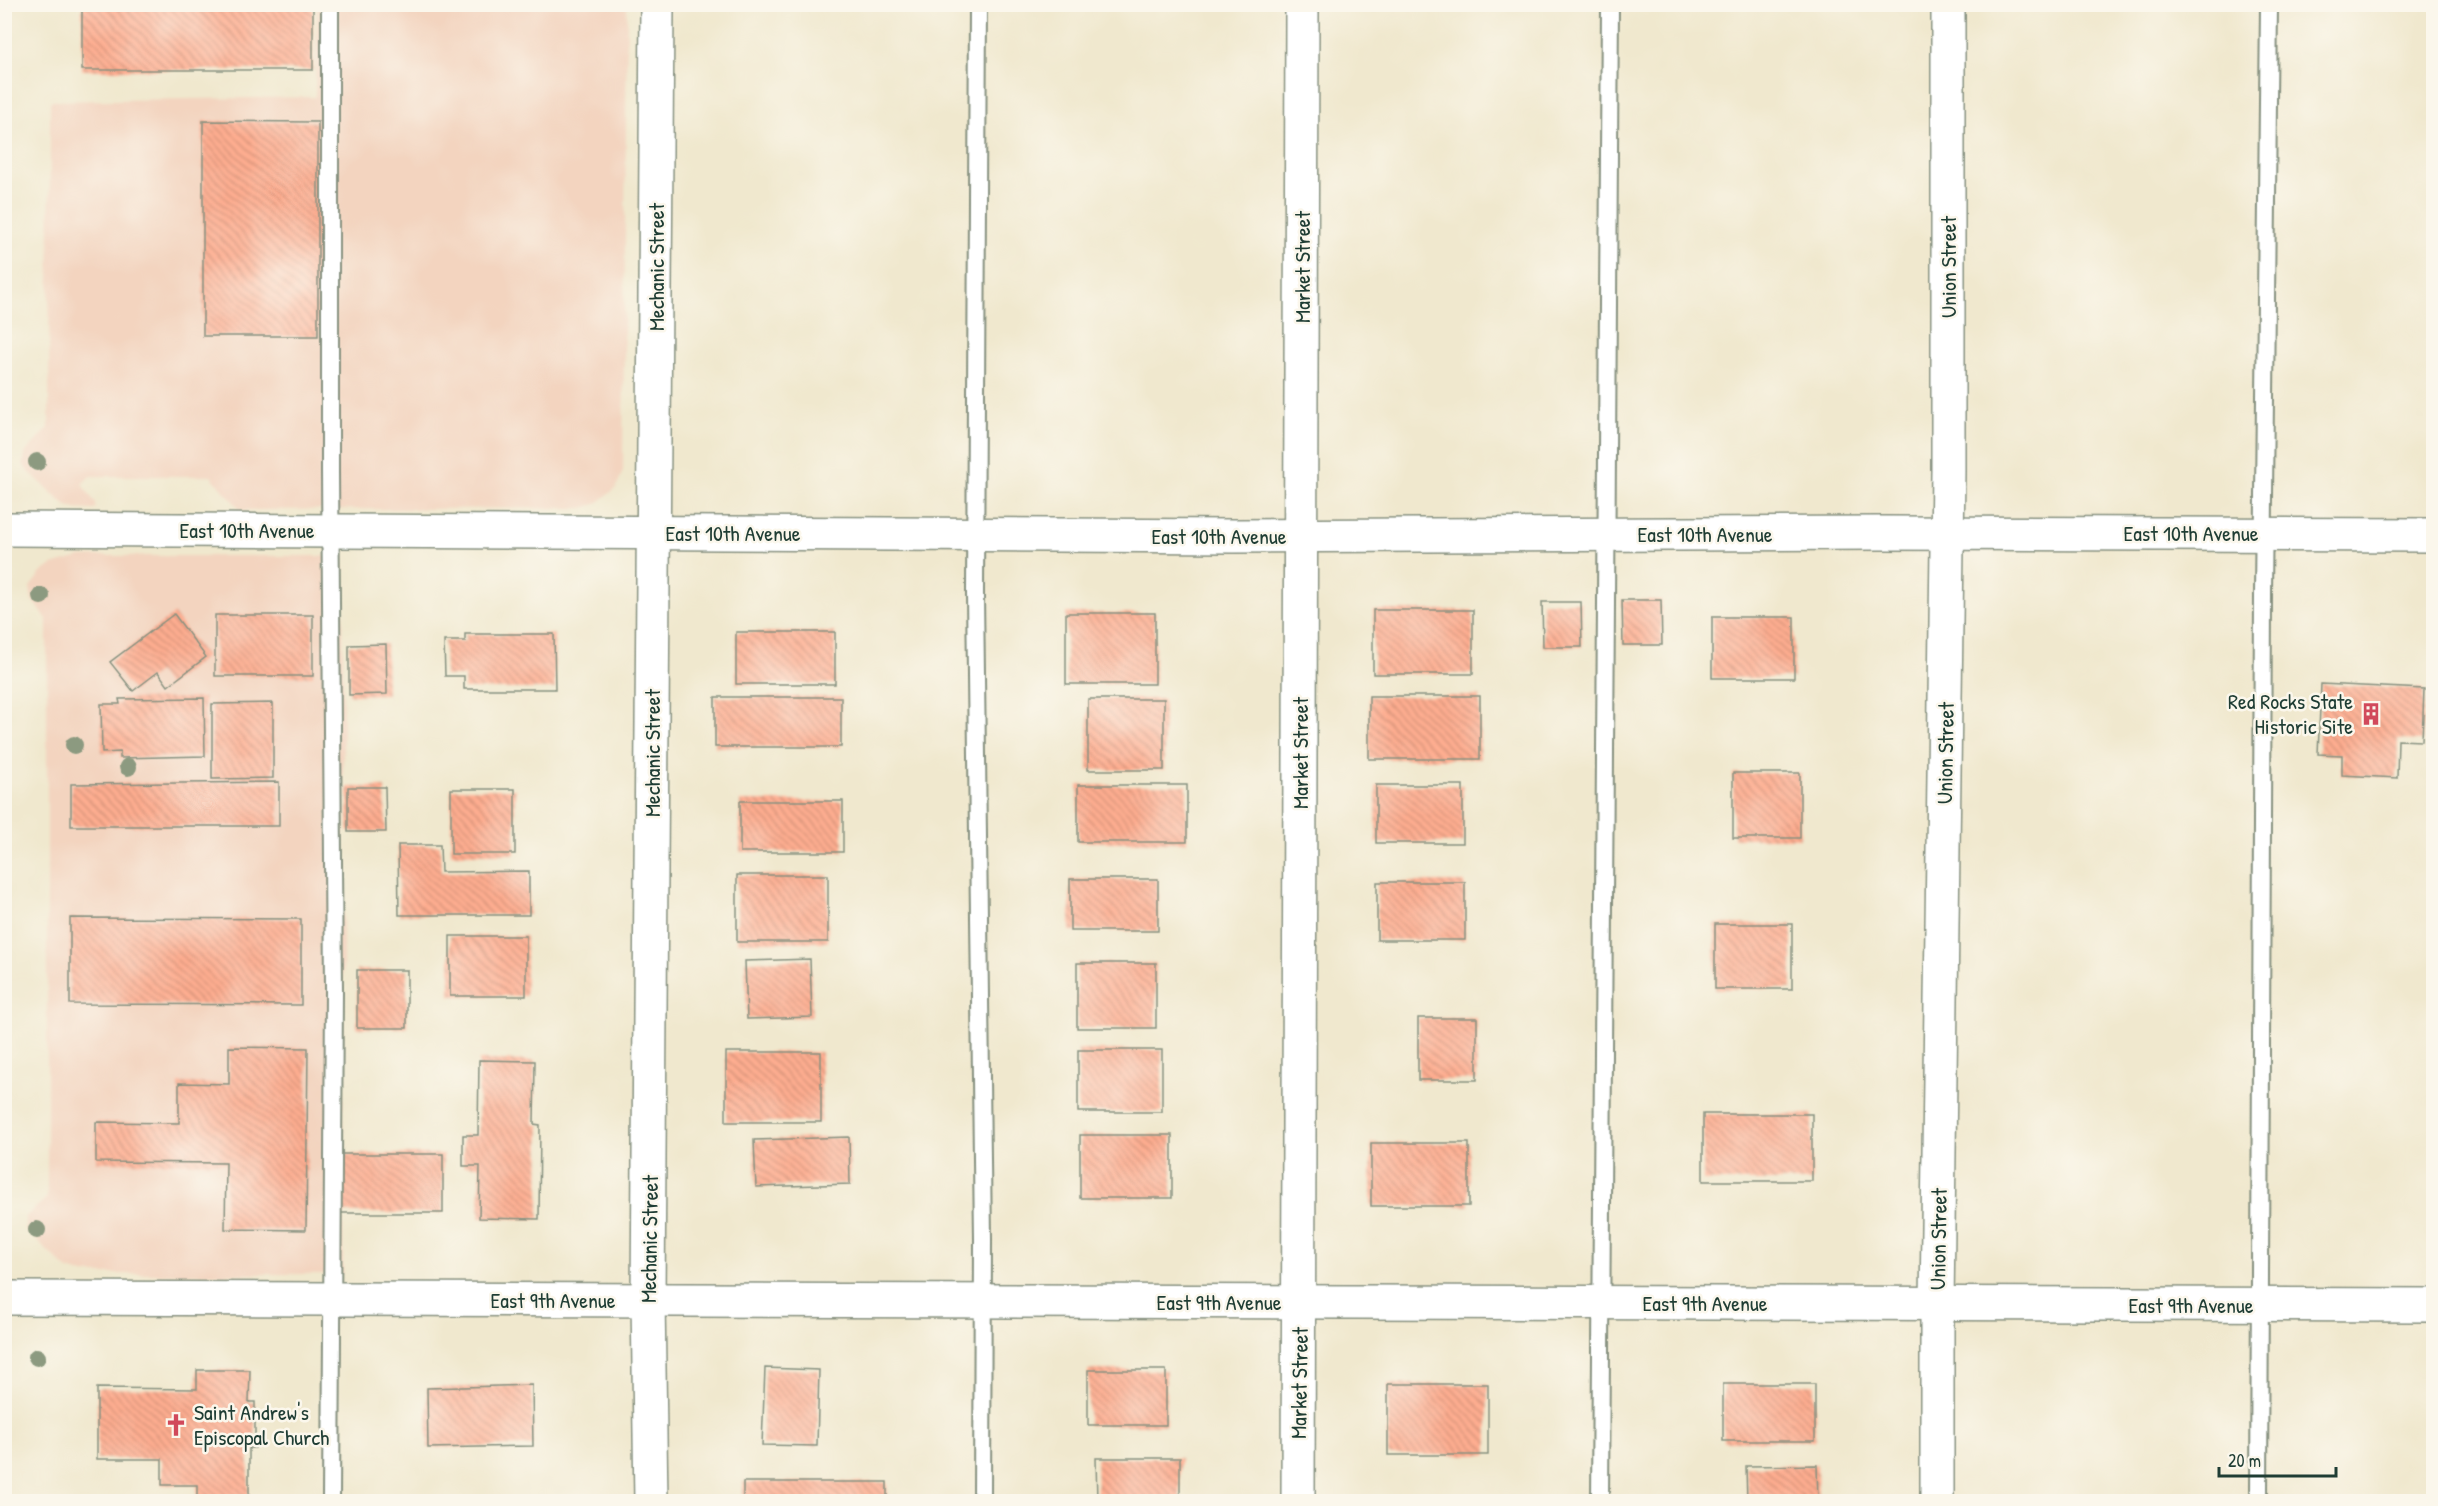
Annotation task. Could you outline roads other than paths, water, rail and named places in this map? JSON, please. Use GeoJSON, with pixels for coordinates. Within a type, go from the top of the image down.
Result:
{"type":"FeatureCollection","features":[{"type":"Feature","properties":{"kind":"street","name":"Mechanic Street"},"geometry":{"type":"LineString","coordinates":[[651,1502],[648,1300],[657,4]]}},
{"type":"Feature","properties":{"kind":"street","name":"Market Street"},"geometry":{"type":"LineString","coordinates":[[1298,1502],[1302,4]]}},
{"type":"Feature","properties":{"kind":"street","name":"Union Street"},"geometry":{"type":"LineString","coordinates":[[1937,1502],[1937,1304],[1947,533],[1948,4]]}},
{"type":"Feature","properties":{"kind":"street","name":"East 10th Avenue"},"geometry":{"type":"LineString","coordinates":[[4,528],[1299,536],[1947,533],[2433,535]]}},
{"type":"Feature","properties":{"kind":"street","name":"East 9th Avenue"},"geometry":{"type":"LineString","coordinates":[[4,1298],[2433,1305]]}},
{"type":"Feature","properties":{"kind":"lane"},"geometry":{"type":"LineString","coordinates":[[330,4],[330,530],[334,978],[331,1502]]}},
{"type":"Feature","properties":{"kind":"lane"},"geometry":{"type":"LineString","coordinates":[[978,4],[976,534],[983,1301],[982,1502]]}},
{"type":"Feature","properties":{"kind":"lane"},"geometry":{"type":"LineString","coordinates":[[1600,1502],[1610,4]]}},
{"type":"Feature","properties":{"kind":"lane"},"geometry":{"type":"LineString","coordinates":[[2259,1502],[2263,534],[2269,4]]}},
{"type":"Feature","properties":{"kind":"place","name":"Red Rocks State Historic Site"},"geometry":{"type":"Point","coordinates":[2371,714]}},
{"type":"Feature","properties":{"kind":"place","name":"Saint Andrew's Episcopal Church"},"geometry":{"type":"Point","coordinates":[176,1425]}}]}
